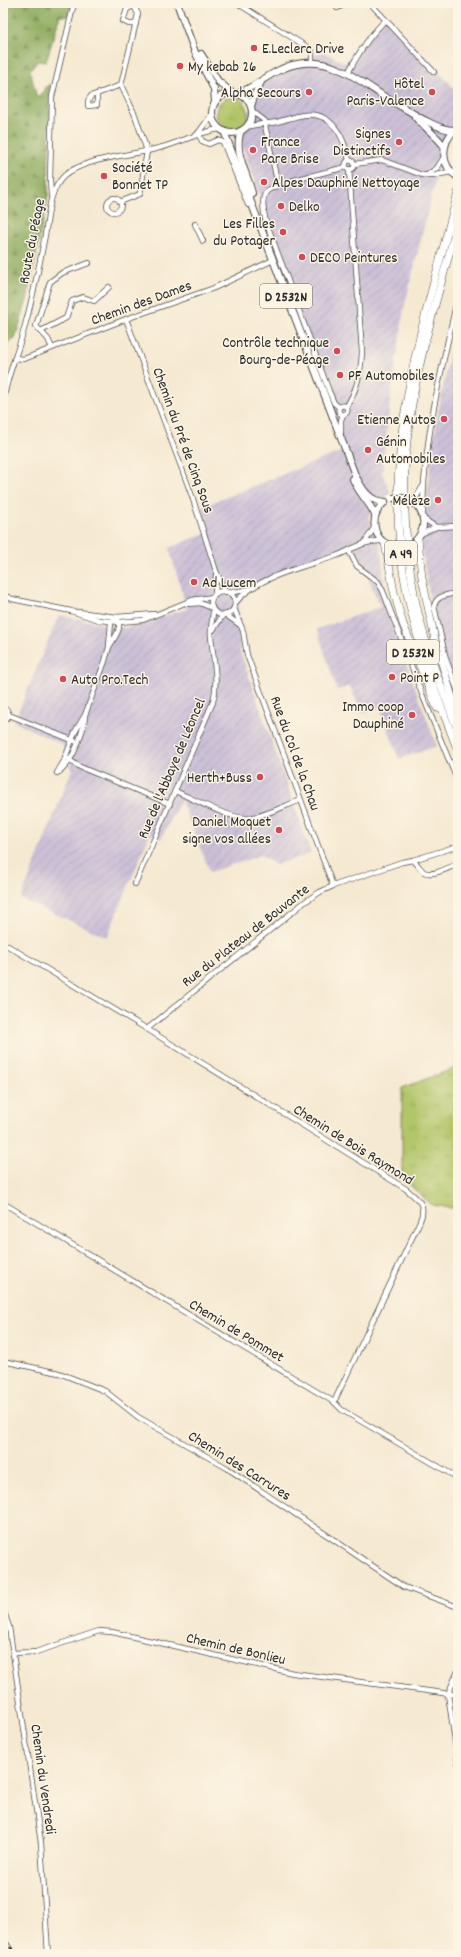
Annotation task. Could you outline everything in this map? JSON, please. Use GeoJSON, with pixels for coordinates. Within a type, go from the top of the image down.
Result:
{"type":"FeatureCollection","features":[{"type":"Feature","properties":{"kind":"highway","name":"A 49"},"geometry":{"type":"LineString","coordinates":[[458,193],[408,392],[400,439],[397,486],[400,544],[410,607],[426,663],[458,751]]}},
{"type":"Feature","properties":{"kind":"highway","name":"A 49"},"geometry":{"type":"LineString","coordinates":[[458,220],[414,391],[407,438],[404,486],[406,536],[416,600],[430,652],[458,731]]}},
{"type":"Feature","properties":{"kind":"highway","name":"D 2532N"},"geometry":{"type":"LineString","coordinates":[[418,538],[422,578],[435,640],[458,717]]}},
{"type":"Feature","properties":{"kind":"highway","name":"D 2532N"},"geometry":{"type":"LineString","coordinates":[[383,542],[403,624],[458,756]]}},
{"type":"Feature","properties":{"kind":"main road"},"geometry":{"type":"LineString","coordinates":[[177,3],[195,52],[214,89],[215,102],[212,114],[214,122],[222,130],[230,133],[243,129],[251,120],[251,109],[255,94],[262,81]]}},
{"type":"Feature","properties":{"kind":"main road"},"geometry":{"type":"LineString","coordinates":[[189,34],[218,81],[234,93],[246,99],[251,109]]}},
{"type":"Feature","properties":{"kind":"main road"},"geometry":{"type":"LineString","coordinates":[[215,102],[222,95],[234,93],[262,81],[288,66],[312,62],[333,66],[348,73],[409,112],[439,128],[457,129]]}},
{"type":"Feature","properties":{"kind":"main road"},"geometry":{"type":"LineString","coordinates":[[409,112],[445,147]]}},
{"type":"Feature","properties":{"kind":"main road","name":"D 2532N"},"geometry":{"type":"LineString","coordinates":[[243,129],[238,139],[238,148],[259,221]]}},
{"type":"Feature","properties":{"kind":"main road"},"geometry":{"type":"LineString","coordinates":[[457,129],[449,137],[445,147],[444,157],[451,172],[458,177]]}},
{"type":"Feature","properties":{"kind":"main road","name":"D 2532N"},"geometry":{"type":"LineString","coordinates":[[222,130],[259,221],[355,484],[375,515]]}},
{"type":"Feature","properties":{"kind":"main road","name":"D 2532N"},"geometry":{"type":"LineString","coordinates":[[331,417],[355,475],[363,490],[372,499],[385,502]]}},
{"type":"Feature","properties":{"kind":"main road"},"geometry":{"type":"LineString","coordinates":[[392,498],[411,500],[423,517],[418,538],[405,547],[394,547],[383,542],[374,528],[375,515],[385,502],[392,498]]}},
{"type":"Feature","properties":{"kind":"street"},"geometry":{"type":"LineString","coordinates":[[51,195],[50,166],[52,97],[74,3]]}},
{"type":"Feature","properties":{"kind":"street"},"geometry":{"type":"LineString","coordinates":[[237,3],[307,47],[312,52],[312,62]]}},
{"type":"Feature","properties":{"kind":"street"},"geometry":{"type":"LineString","coordinates":[[337,8],[348,3]]}},
{"type":"Feature","properties":{"kind":"street"},"geometry":{"type":"LineString","coordinates":[[370,3],[434,72]]}},
{"type":"Feature","properties":{"kind":"street"},"geometry":{"type":"LineString","coordinates":[[348,73],[360,51],[379,26],[386,20]]}},
{"type":"Feature","properties":{"kind":"street"},"geometry":{"type":"LineString","coordinates":[[120,202],[140,194],[147,151],[135,115],[121,85],[136,24]]}},
{"type":"Feature","properties":{"kind":"street"},"geometry":{"type":"LineString","coordinates":[[98,94],[121,85]]}},
{"type":"Feature","properties":{"kind":"street"},"geometry":{"type":"LineString","coordinates":[[251,109],[265,123],[278,185]]}},
{"type":"Feature","properties":{"kind":"street","name":"Route du Péage"},"geometry":{"type":"LineString","coordinates":[[198,133],[206,125],[212,114]]}},
{"type":"Feature","properties":{"kind":"street"},"geometry":{"type":"LineString","coordinates":[[243,129],[305,115],[324,118],[333,124],[339,132],[349,160],[355,164],[382,160],[396,164],[417,174],[436,175],[451,172]]}},
{"type":"Feature","properties":{"kind":"street","name":"Route du Péage"},"geometry":{"type":"LineString","coordinates":[[3,403],[4,390],[29,309],[45,235],[51,195],[59,182],[73,170],[96,162],[170,145],[198,133],[222,130]]}},
{"type":"Feature","properties":{"kind":"street"},"geometry":{"type":"LineString","coordinates":[[198,133],[202,141],[209,144],[218,140],[223,142],[248,205]]}},
{"type":"Feature","properties":{"kind":"street"},"geometry":{"type":"LineString","coordinates":[[427,175],[436,168],[444,157]]}},
{"type":"Feature","properties":{"kind":"street"},"geometry":{"type":"LineString","coordinates":[[342,442],[340,426],[343,415],[347,412],[346,407],[355,390],[361,370],[362,352],[346,162],[349,160]]}},
{"type":"Feature","properties":{"kind":"street"},"geometry":{"type":"LineString","coordinates":[[346,407],[339,407],[334,403],[329,391],[266,219],[263,200],[266,192],[278,185],[347,168],[353,169],[355,164]]}},
{"type":"Feature","properties":{"kind":"street"},"geometry":{"type":"LineString","coordinates":[[194,224],[203,241]]}},
{"type":"Feature","properties":{"kind":"street","name":"Chemin des Dames"},"geometry":{"type":"LineString","coordinates":[[15,358],[24,359],[126,319],[214,288],[273,260]]}},
{"type":"Feature","properties":{"kind":"street"},"geometry":{"type":"LineString","coordinates":[[52,348],[36,326],[50,282],[62,273],[89,263]]}},
{"type":"Feature","properties":{"kind":"street"},"geometry":{"type":"LineString","coordinates":[[41,331],[66,318],[72,301],[83,297],[94,301],[110,287]]}},
{"type":"Feature","properties":{"kind":"street"},"geometry":{"type":"LineString","coordinates":[[436,527],[423,517],[424,485],[437,393],[458,296]]}},
{"type":"Feature","properties":{"kind":"street","name":"Chemin du Pré de Cinq Sous"},"geometry":{"type":"LineString","coordinates":[[126,319],[192,496],[216,571],[227,592]]}},
{"type":"Feature","properties":{"kind":"street"},"geometry":{"type":"LineString","coordinates":[[339,407],[339,413],[343,415]]}},
{"type":"Feature","properties":{"kind":"street"},"geometry":{"type":"LineString","coordinates":[[411,500],[419,494],[424,485]]}},
{"type":"Feature","properties":{"kind":"street"},"geometry":{"type":"LineString","coordinates":[[418,538],[436,527],[458,526]]}},
{"type":"Feature","properties":{"kind":"street"},"geometry":{"type":"LineString","coordinates":[[364,544],[371,536],[374,528]]}},
{"type":"Feature","properties":{"kind":"street"},"geometry":{"type":"LineString","coordinates":[[211,635],[214,626],[252,589],[280,575],[349,551],[364,544],[383,542]]}},
{"type":"Feature","properties":{"kind":"street"},"geometry":{"type":"LineString","coordinates":[[349,551],[357,566],[378,582],[383,591],[422,694],[458,782]]}},
{"type":"Feature","properties":{"kind":"street","name":"Chemin du Pré de Cinq Sous"},"geometry":{"type":"LineString","coordinates":[[214,596],[216,571]]}},
{"type":"Feature","properties":{"kind":"street"},"geometry":{"type":"LineString","coordinates":[[3,599],[12,599],[71,611],[111,622],[120,622],[143,620],[192,600],[227,592],[252,589]]}},
{"type":"Feature","properties":{"kind":"street"},"geometry":{"type":"LineString","coordinates":[[227,592],[233,598],[234,606]]}},
{"type":"Feature","properties":{"kind":"street"},"geometry":{"type":"LineString","coordinates":[[458,592],[441,596],[437,599],[434,606],[446,659],[458,692]]}},
{"type":"Feature","properties":{"kind":"street"},"geometry":{"type":"LineString","coordinates":[[3,595],[12,599]]}},
{"type":"Feature","properties":{"kind":"street"},"geometry":{"type":"LineString","coordinates":[[213,609],[214,596]]}},
{"type":"Feature","properties":{"kind":"street"},"geometry":{"type":"LineString","coordinates":[[185,604],[200,603],[237,621],[241,626]]}},
{"type":"Feature","properties":{"kind":"street","name":"Rue du Col de la Chau"},"geometry":{"type":"LineString","coordinates":[[234,606],[241,626],[247,655],[333,886]]}},
{"type":"Feature","properties":{"kind":"street","name":"Rue de l'Abbaye de Léoncel"},"geometry":{"type":"LineString","coordinates":[[135,884],[213,702],[216,689],[216,668],[211,635],[213,609]]}},
{"type":"Feature","properties":{"kind":"street"},"geometry":{"type":"LineString","coordinates":[[71,611],[117,617],[159,614]]}},
{"type":"Feature","properties":{"kind":"street"},"geometry":{"type":"LineString","coordinates":[[109,647],[111,622],[117,617]]}},
{"type":"Feature","properties":{"kind":"street"},"geometry":{"type":"LineString","coordinates":[[117,617],[120,622],[117,635],[109,647],[68,758],[80,767],[170,804]]}},
{"type":"Feature","properties":{"kind":"street"},"geometry":{"type":"LineString","coordinates":[[3,709],[7,710],[9,715],[75,741]]}},
{"type":"Feature","properties":{"kind":"street"},"geometry":{"type":"LineString","coordinates":[[3,718],[9,715]]}},
{"type":"Feature","properties":{"kind":"street"},"geometry":{"type":"LineString","coordinates":[[175,791],[230,814],[246,818],[301,800]]}},
{"type":"Feature","properties":{"kind":"street","name":"Rue du Plateau de Bouvante"},"geometry":{"type":"LineString","coordinates":[[147,1029],[306,901],[320,892],[402,862],[458,846]]}},
{"type":"Feature","properties":{"kind":"street"},"geometry":{"type":"LineString","coordinates":[[413,860],[428,873],[433,873],[458,864]]}},
{"type":"Feature","properties":{"kind":"street","name":"Chemin de Bois Raymond"},"geometry":{"type":"LineString","coordinates":[[3,943],[147,1029],[168,1044],[406,1189],[421,1203],[424,1212],[334,1402]]}},
{"type":"Feature","properties":{"kind":"street","name":"Chemin de Pommet"},"geometry":{"type":"LineString","coordinates":[[3,1203],[334,1402],[342,1410],[458,1478]]}},
{"type":"Feature","properties":{"kind":"street","name":"Chemin des Carrures"},"geometry":{"type":"LineString","coordinates":[[3,1361],[59,1373],[105,1390],[138,1417],[228,1468],[404,1587],[458,1607]]}},
{"type":"Feature","properties":{"kind":"street","name":"Chemin du Vendredi"},"geometry":{"type":"LineString","coordinates":[[3,1609],[9,1627],[41,1842],[48,1954]]}},
{"type":"Feature","properties":{"kind":"street"},"geometry":{"type":"LineString","coordinates":[[3,1628],[9,1627]]}},
{"type":"Feature","properties":{"kind":"street","name":"Chemin de Bonlieu"},"geometry":{"type":"LineString","coordinates":[[13,1653],[36,1652],[99,1631],[112,1632],[293,1673],[458,1695]]}},
{"type":"Feature","properties":{"kind":"street"},"geometry":{"type":"LineString","coordinates":[[458,1671],[448,1694],[458,1762]]}},
{"type":"Feature","properties":{"kind":"shaded area"},"geometry":{"type":"Polygon","coordinates":[[[383,15],[457,91],[458,121],[441,146],[441,157],[405,304],[390,402],[382,473],[390,492],[369,516],[381,546],[386,610],[437,746],[399,759],[380,707],[362,713],[350,686],[337,690],[317,629],[381,607],[353,544],[248,587],[238,607],[240,651],[311,853],[276,865],[261,855],[210,872],[181,800],[161,839],[150,834],[107,937],[21,899],[72,769],[62,744],[14,722],[59,615],[125,628],[187,609],[169,548],[207,533],[198,508],[345,450],[240,138],[258,86],[291,65],[323,52],[345,63],[383,15]]]}},
{"type":"Feature","properties":{"kind":"shaded area"},"geometry":{"type":"Polygon","coordinates":[[[458,310],[458,703],[445,666],[431,606],[421,544],[434,434],[458,310]]]}},
{"type":"Feature","properties":{"kind":"green space"},"geometry":{"type":"Polygon","coordinates":[[[4,3],[71,3],[68,16],[60,16],[46,62],[38,61],[30,70],[37,98],[50,83],[48,196],[27,300],[15,339],[3,347],[4,3]]]}},
{"type":"Feature","properties":{"kind":"green space"},"geometry":{"type":"Polygon","coordinates":[[[232,97],[243,102],[248,113],[243,124],[232,129],[221,124],[216,113],[221,102],[232,97]]]}},
{"type":"Feature","properties":{"kind":"green space"},"geometry":{"type":"Polygon","coordinates":[[[458,1067],[458,1209],[432,1205],[402,1178],[402,1088],[458,1067]]]}},
{"type":"Feature","properties":{"kind":"railway"},"geometry":{"type":"LineString","coordinates":[[3,1936],[15,1954]]}},
{"type":"Feature","properties":{"kind":"place","name":"E.Leclerc Drive"},"geometry":{"type":"Point","coordinates":[254,48]}},
{"type":"Feature","properties":{"kind":"place","name":"My kebab 26"},"geometry":{"type":"Point","coordinates":[180,66]}},
{"type":"Feature","properties":{"kind":"place","name":"Alpha Secours"},"geometry":{"type":"Point","coordinates":[309,92]}},
{"type":"Feature","properties":{"kind":"place","name":"Hôtel Paris-Valence"},"geometry":{"type":"Point","coordinates":[432,92]}},
{"type":"Feature","properties":{"kind":"place","name":"Signes Distinctifs"},"geometry":{"type":"Point","coordinates":[399,142]}},
{"type":"Feature","properties":{"kind":"place","name":"France Pare Brise"},"geometry":{"type":"Point","coordinates":[253,150]}},
{"type":"Feature","properties":{"kind":"place","name":"Société Bonnet TP"},"geometry":{"type":"Point","coordinates":[104,176]}},
{"type":"Feature","properties":{"kind":"place","name":"Alpes Dauphiné Nettoyage"},"geometry":{"type":"Point","coordinates":[264,182]}},
{"type":"Feature","properties":{"kind":"place","name":"Delko"},"geometry":{"type":"Point","coordinates":[281,206]}},
{"type":"Feature","properties":{"kind":"place","name":"Les Filles du Potager"},"geometry":{"type":"Point","coordinates":[283,232]}},
{"type":"Feature","properties":{"kind":"place","name":"DECO Peintures"},"geometry":{"type":"Point","coordinates":[302,257]}},
{"type":"Feature","properties":{"kind":"place","name":"Contrôle technique Bourg-de-Péage"},"geometry":{"type":"Point","coordinates":[337,351]}},
{"type":"Feature","properties":{"kind":"place","name":"PF Automobiles"},"geometry":{"type":"Point","coordinates":[340,375]}},
{"type":"Feature","properties":{"kind":"place","name":"Etienne Autos"},"geometry":{"type":"Point","coordinates":[444,419]}},
{"type":"Feature","properties":{"kind":"place","name":"Génin Automobiles"},"geometry":{"type":"Point","coordinates":[368,450]}},
{"type":"Feature","properties":{"kind":"place","name":"Mélèze"},"geometry":{"type":"Point","coordinates":[438,500]}},
{"type":"Feature","properties":{"kind":"place","name":"Ad Lucem"},"geometry":{"type":"Point","coordinates":[194,582]}},
{"type":"Feature","properties":{"kind":"place","name":"Point P"},"geometry":{"type":"Point","coordinates":[392,677]}},
{"type":"Feature","properties":{"kind":"place","name":"Auto Pro.Tech"},"geometry":{"type":"Point","coordinates":[63,679]}},
{"type":"Feature","properties":{"kind":"place","name":"Immo coop Dauphiné"},"geometry":{"type":"Point","coordinates":[412,715]}},
{"type":"Feature","properties":{"kind":"place","name":"Herth+Buss"},"geometry":{"type":"Point","coordinates":[260,777]}},
{"type":"Feature","properties":{"kind":"place","name":"Daniel Moquet signe vos allées"},"geometry":{"type":"Point","coordinates":[279,830]}}]}
